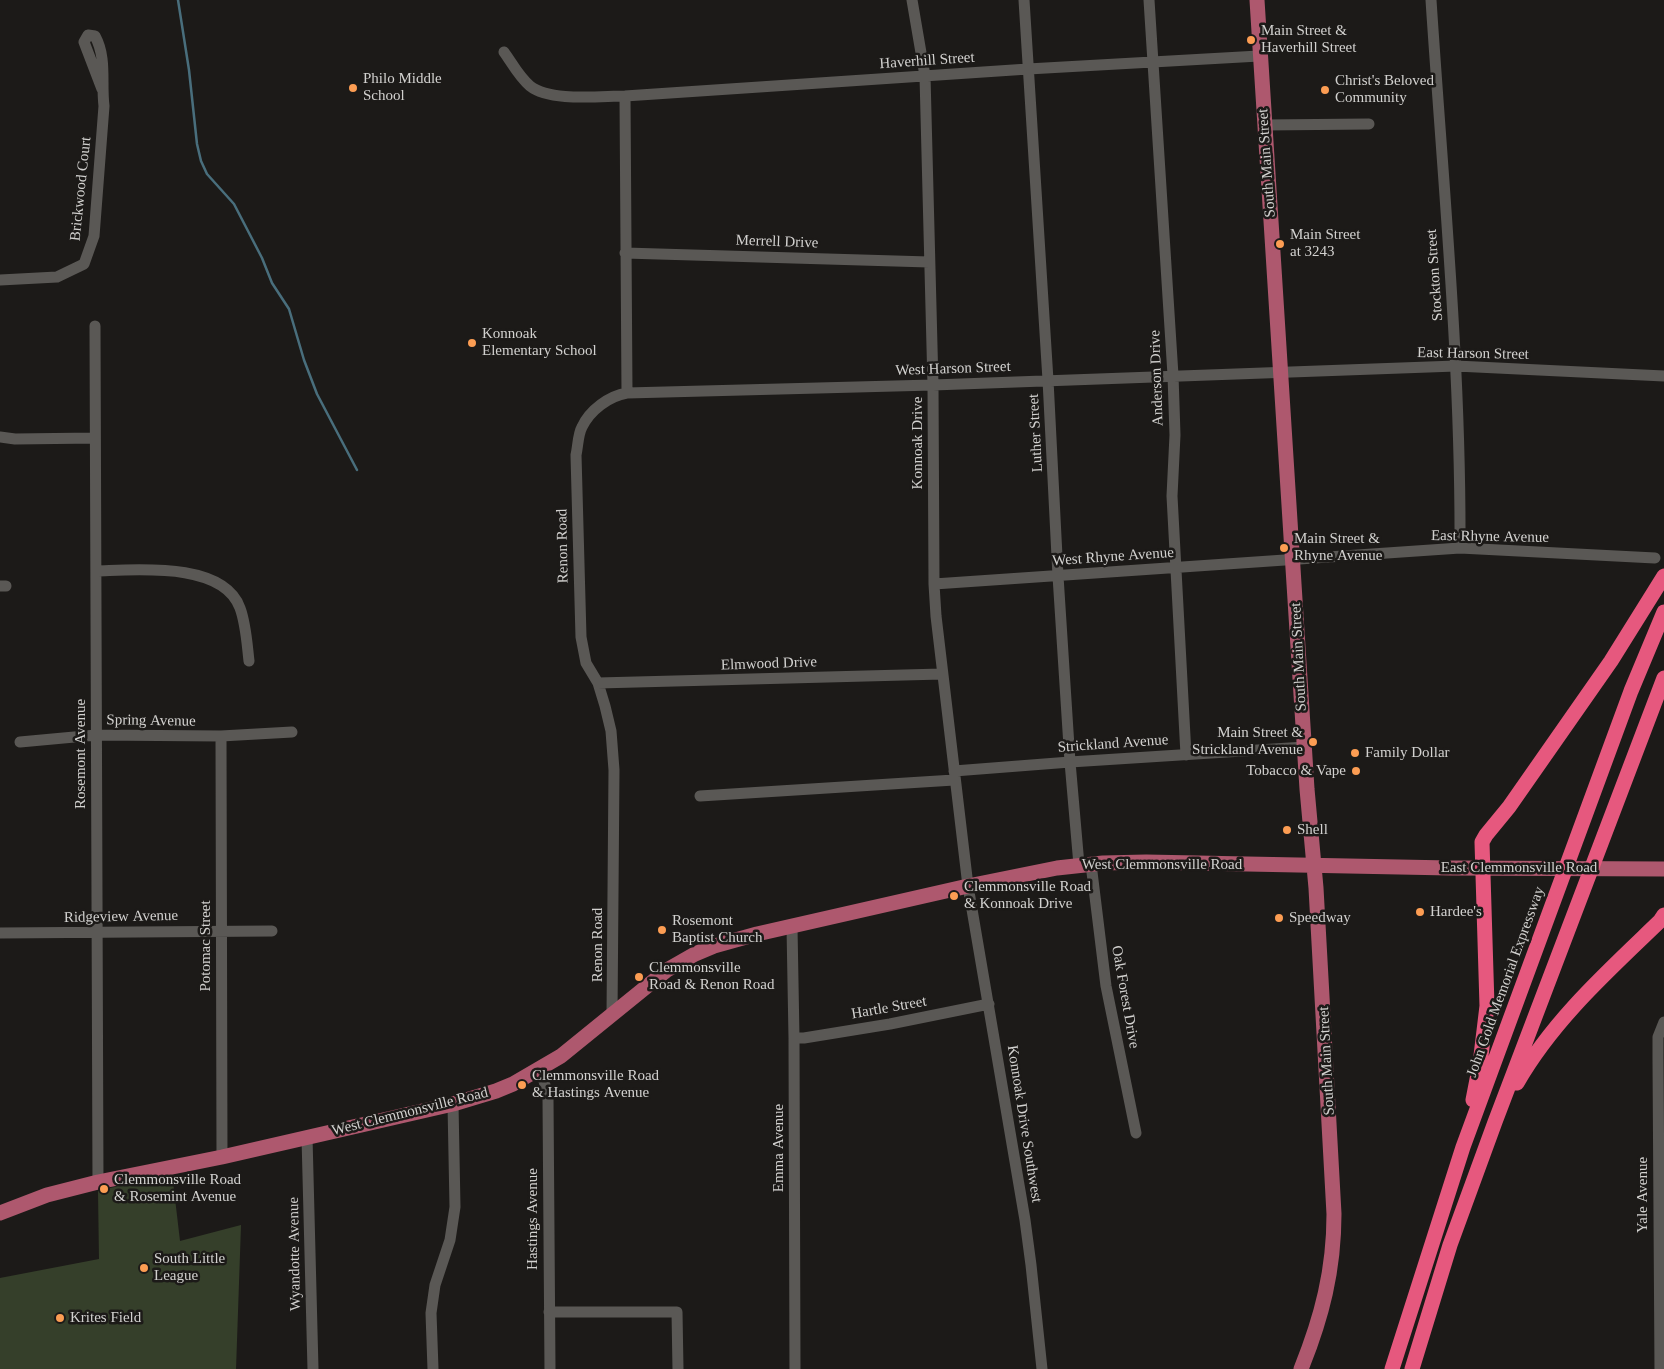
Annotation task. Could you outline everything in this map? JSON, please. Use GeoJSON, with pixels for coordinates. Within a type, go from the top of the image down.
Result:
{"type":"FeatureCollection","features":[{"type":"Feature","properties":{"kind":"highway"},"geometry":{"type":"LineString","coordinates":[[1463,1147],[1480,1064],[1487,1006],[1482,842],[1509,807],[1611,661],[1664,576]]}},
{"type":"Feature","properties":{"kind":"highway","name":"John Gold Memorial Expressway"},"geometry":{"type":"LineString","coordinates":[[1392,1369],[1463,1147],[1631,691],[1664,612]]}},
{"type":"Feature","properties":{"kind":"highway"},"geometry":{"type":"LineString","coordinates":[[1412,1369],[1450,1245],[1664,678]]}},
{"type":"Feature","properties":{"kind":"highway"},"geometry":{"type":"LineString","coordinates":[[1495,1122],[1525,1070],[1553,1029],[1664,915]]}},
{"type":"Feature","properties":{"kind":"main road","name":"South Main Street"},"geometry":{"type":"LineString","coordinates":[[1257,0],[1294,560],[1304,747],[1314,866],[1330,1115],[1334,1229],[1328,1282],[1322,1312],[1301,1369]]}},
{"type":"Feature","properties":{"kind":"main road","name":"West Clemmonsville Road"},"geometry":{"type":"LineString","coordinates":[[0,1213],[47,1196],[98,1182],[307,1138],[453,1104],[496,1091],[538,1071],[561,1056],[667,970],[695,954],[738,939],[968,886],[1085,864],[1146,862],[1314,866]]}},
{"type":"Feature","properties":{"kind":"main road","name":"East Clemmonsville Road"},"geometry":{"type":"LineString","coordinates":[[1314,866],[1664,869]]}},
{"type":"Feature","properties":{"kind":"street","name":"Konnoak Drive"},"geometry":{"type":"LineString","coordinates":[[912,0],[925,76],[933,385],[934,584],[942,674],[968,886]]}},
{"type":"Feature","properties":{"kind":"street","name":"Luther Street"},"geometry":{"type":"LineString","coordinates":[[1024,0],[1070,762],[1085,864]]}},
{"type":"Feature","properties":{"kind":"street","name":"Anderson Drive"},"geometry":{"type":"LineString","coordinates":[[1149,0],[1173,375],[1175,435],[1172,496],[1186,755]]}},
{"type":"Feature","properties":{"kind":"street","name":"Stockton Street"},"geometry":{"type":"LineString","coordinates":[[1431,0],[1456,366],[1460,470],[1460,548]]}},
{"type":"Feature","properties":{"kind":"street","name":"Haverhill Street"},"geometry":{"type":"LineString","coordinates":[[504,52],[523,79],[536,90],[550,94],[596,96],[625,96],[1153,61],[1260,56]]}},
{"type":"Feature","properties":{"kind":"street","name":"Brickwood Court"},"geometry":{"type":"LineString","coordinates":[[0,280],[57,277],[84,264],[94,236],[104,106],[102,89]]}},
{"type":"Feature","properties":{"kind":"street"},"geometry":{"type":"LineString","coordinates":[[625,96],[627,393]]}},
{"type":"Feature","properties":{"kind":"street"},"geometry":{"type":"LineString","coordinates":[[1264,125],[1369,124]]}},
{"type":"Feature","properties":{"kind":"street","name":"Merrell Drive"},"geometry":{"type":"LineString","coordinates":[[625,253],[929,262]]}},
{"type":"Feature","properties":{"kind":"street","name":"Rosemont Avenue"},"geometry":{"type":"LineString","coordinates":[[95,326],[98,1182]]}},
{"type":"Feature","properties":{"kind":"street","name":"East Harson Street"},"geometry":{"type":"LineString","coordinates":[[1281,373],[1456,366],[1664,376]]}},
{"type":"Feature","properties":{"kind":"street","name":"West Harson Street"},"geometry":{"type":"LineString","coordinates":[[627,393],[1281,373]]}},
{"type":"Feature","properties":{"kind":"street","name":"Renon Road"},"geometry":{"type":"LineString","coordinates":[[612,1014],[614,770],[610,731],[598,683],[586,663],[580,637],[576,455],[582,427],[598,407],[620,394],[627,393]]}},
{"type":"Feature","properties":{"kind":"street"},"geometry":{"type":"LineString","coordinates":[[0,437],[16,439],[95,438]]}},
{"type":"Feature","properties":{"kind":"street","name":"East Rhyne Avenue"},"geometry":{"type":"LineString","coordinates":[[1294,560],[1460,548],[1655,558]]}},
{"type":"Feature","properties":{"kind":"street","name":"West Rhyne Avenue"},"geometry":{"type":"LineString","coordinates":[[934,584],[1294,560]]}},
{"type":"Feature","properties":{"kind":"street"},"geometry":{"type":"LineString","coordinates":[[96,571],[164,570],[196,575],[215,583],[232,596],[240,608],[244,621],[249,661]]}},
{"type":"Feature","properties":{"kind":"street","name":"Elmwood Drive"},"geometry":{"type":"LineString","coordinates":[[598,683],[942,674]]}},
{"type":"Feature","properties":{"kind":"street","name":"Spring Avenue"},"geometry":{"type":"LineString","coordinates":[[20,742],[96,735],[221,736],[292,732]]}},
{"type":"Feature","properties":{"kind":"street","name":"Potomac Street"},"geometry":{"type":"LineString","coordinates":[[221,736],[222,1156]]}},
{"type":"Feature","properties":{"kind":"street","name":"Strickland Avenue"},"geometry":{"type":"LineString","coordinates":[[700,796],[954,776],[1070,762],[1304,747]]}},
{"type":"Feature","properties":{"kind":"street","name":"Oak Forest Drive"},"geometry":{"type":"LineString","coordinates":[[1085,864],[1106,986],[1136,1133]]}},
{"type":"Feature","properties":{"kind":"street","name":"Konnoak Drive Southwest"},"geometry":{"type":"LineString","coordinates":[[968,886],[1032,1265],[1042,1369]]}},
{"type":"Feature","properties":{"kind":"street","name":"Emma Avenue"},"geometry":{"type":"LineString","coordinates":[[792,927],[795,1369]]}},
{"type":"Feature","properties":{"kind":"street","name":"Ridgeview Avenue"},"geometry":{"type":"LineString","coordinates":[[0,933],[272,931]]}},
{"type":"Feature","properties":{"kind":"street","name":"Hartle Street"},"geometry":{"type":"LineString","coordinates":[[794,1038],[890,1024],[989,1004]]}},
{"type":"Feature","properties":{"kind":"street","name":"Yale Avenue"},"geometry":{"type":"LineString","coordinates":[[1660,1369],[1658,1037],[1664,1022]]}},
{"type":"Feature","properties":{"kind":"street","name":"Hastings Avenue"},"geometry":{"type":"LineString","coordinates":[[538,1071],[544,1081],[548,1098],[548,1312],[550,1369]]}},
{"type":"Feature","properties":{"kind":"street"},"geometry":{"type":"LineString","coordinates":[[433,1369],[431,1313],[435,1285],[450,1240],[455,1207],[453,1104]]}},
{"type":"Feature","properties":{"kind":"street","name":"Wyandotte Avenue"},"geometry":{"type":"LineString","coordinates":[[307,1138],[313,1369]]}},
{"type":"Feature","properties":{"kind":"street"},"geometry":{"type":"LineString","coordinates":[[548,1312],[677,1312],[678,1369]]}},
{"type":"Feature","properties":{"kind":"green space","name":"South Little League"},"geometry":{"type":"Polygon","coordinates":[[[172,1173],[180,1241],[241,1225],[236,1369],[0,1369],[0,1278],[99,1259],[98,1191],[172,1173]]]}},
{"type":"Feature","properties":{"kind":"waterway"},"geometry":{"type":"LineString","coordinates":[[178,0],[189,70],[197,144],[201,161],[207,174],[234,204],[262,258],[272,283],[289,309],[304,360],[317,394],[357,470]]}},
{"type":"Feature","properties":{"kind":"place","name":"Main Street & Haverhill Street"},"geometry":{"type":"Point","coordinates":[1251,40]}},
{"type":"Feature","properties":{"kind":"place","name":"Philo Middle School"},"geometry":{"type":"Point","coordinates":[353,88]}},
{"type":"Feature","properties":{"kind":"place","name":"Christ's Beloved Community"},"geometry":{"type":"Point","coordinates":[1325,90]}},
{"type":"Feature","properties":{"kind":"place","name":"Main Street at 3243"},"geometry":{"type":"Point","coordinates":[1280,244]}},
{"type":"Feature","properties":{"kind":"place","name":"Konnoak Elementary School"},"geometry":{"type":"Point","coordinates":[472,343]}},
{"type":"Feature","properties":{"kind":"place","name":"Main Street & Rhyne Avenue"},"geometry":{"type":"Point","coordinates":[1284,548]}},
{"type":"Feature","properties":{"kind":"place","name":"Main Street & Strickland Avenue"},"geometry":{"type":"Point","coordinates":[1313,742]}},
{"type":"Feature","properties":{"kind":"place","name":"Family Dollar"},"geometry":{"type":"Point","coordinates":[1355,753]}},
{"type":"Feature","properties":{"kind":"place","name":"Tobacco & Vape"},"geometry":{"type":"Point","coordinates":[1356,771]}},
{"type":"Feature","properties":{"kind":"place","name":"Shell"},"geometry":{"type":"Point","coordinates":[1287,830]}},
{"type":"Feature","properties":{"kind":"place","name":"Clemmonsville Road & Konnoak Drive"},"geometry":{"type":"Point","coordinates":[954,896]}},
{"type":"Feature","properties":{"kind":"place","name":"Hardee's"},"geometry":{"type":"Point","coordinates":[1420,912]}},
{"type":"Feature","properties":{"kind":"place","name":"Speedway"},"geometry":{"type":"Point","coordinates":[1279,918]}},
{"type":"Feature","properties":{"kind":"place","name":"Rosemont Baptist Church"},"geometry":{"type":"Point","coordinates":[662,930]}},
{"type":"Feature","properties":{"kind":"place","name":"Clemmonsville Road & Renon Road"},"geometry":{"type":"Point","coordinates":[639,977]}},
{"type":"Feature","properties":{"kind":"place","name":"Clemmonsville Road & Hastings Avenue"},"geometry":{"type":"Point","coordinates":[522,1085]}},
{"type":"Feature","properties":{"kind":"place","name":"Clemmonsville Road & Rosemint Avenue"},"geometry":{"type":"Point","coordinates":[104,1189]}},
{"type":"Feature","properties":{"kind":"place","name":"South Little League"},"geometry":{"type":"Point","coordinates":[144,1268]}},
{"type":"Feature","properties":{"kind":"place","name":"Krites Field"},"geometry":{"type":"Point","coordinates":[60,1318]}}]}
